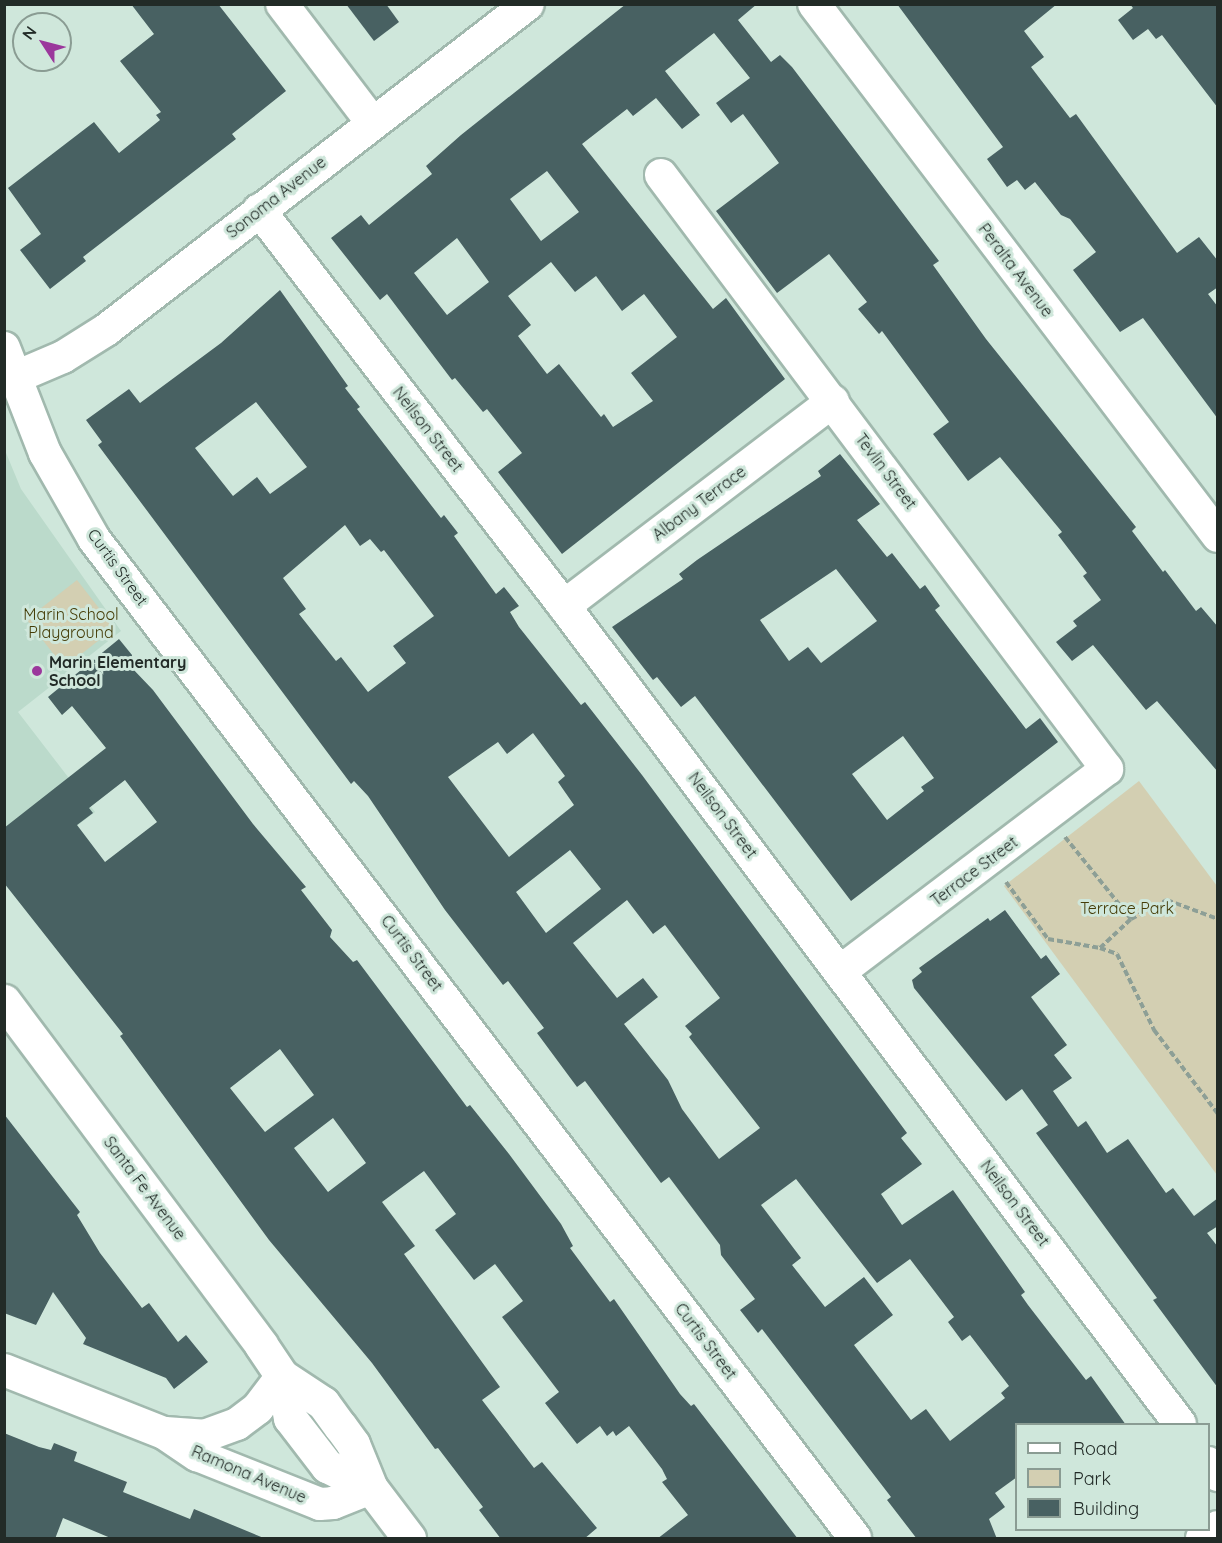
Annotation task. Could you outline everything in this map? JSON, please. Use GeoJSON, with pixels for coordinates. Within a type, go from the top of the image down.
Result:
{"type":"FeatureCollection","features":[{"type":"Feature","properties":{"kind":"street"},"geometry":{"type":"LineString","coordinates":[[282,4],[372,122]]}},
{"type":"Feature","properties":{"kind":"street","name":"Sonoma Avenue"},"geometry":{"type":"LineString","coordinates":[[16,377],[63,357],[105,330],[528,4]]}},
{"type":"Feature","properties":{"kind":"street","name":"Peralta Avenue"},"geometry":{"type":"LineString","coordinates":[[814,4],[1218,536]]}},
{"type":"Feature","properties":{"kind":"street","name":"Tevlin Street"},"geometry":{"type":"LineString","coordinates":[[661,176],[833,401],[1107,770]]}},
{"type":"Feature","properties":{"kind":"street","name":"Neilson Street"},"geometry":{"type":"LineString","coordinates":[[260,210],[842,971],[1179,1423]]}},
{"type":"Feature","properties":{"kind":"street","name":"Curtis Street"},"geometry":{"type":"LineString","coordinates":[[4,348],[45,453],[94,539],[855,1539]]}},
{"type":"Feature","properties":{"kind":"street","name":"Albany Terrace"},"geometry":{"type":"LineString","coordinates":[[564,606],[833,401]]}},
{"type":"Feature","properties":{"kind":"street","name":"Terrace Street"},"geometry":{"type":"LineString","coordinates":[[842,971],[1107,770]]}},
{"type":"Feature","properties":{"kind":"street","name":"Santa Fe Avenue"},"geometry":{"type":"LineString","coordinates":[[4,1001],[282,1376],[322,1403],[353,1444],[371,1488],[409,1539]]}},
{"type":"Feature","properties":{"kind":"street","name":"Ramona Avenue"},"geometry":{"type":"LineString","coordinates":[[4,1370],[164,1433],[197,1455],[320,1504],[333,1503],[371,1488]]}},
{"type":"Feature","properties":{"kind":"street","name":"Ramona Avenue"},"geometry":{"type":"LineString","coordinates":[[164,1433],[204,1436],[237,1424],[258,1408],[282,1376]]}},
{"type":"Feature","properties":{"kind":"street"},"geometry":{"type":"LineString","coordinates":[[1202,1539],[1218,1527]]}},
{"type":"Feature","properties":{"kind":"path"},"geometry":{"type":"LineString","coordinates":[[1048,814],[1131,919]]}},
{"type":"Feature","properties":{"kind":"path"},"geometry":{"type":"LineString","coordinates":[[990,859],[1048,939],[1100,948],[1117,954],[1154,1029],[1218,1114]]}},
{"type":"Feature","properties":{"kind":"path"},"geometry":{"type":"LineString","coordinates":[[1100,948],[1131,919],[1167,900],[1218,919]]}},
{"type":"Feature","properties":{"kind":"shaded area","name":"Marin Elementary School"},"geometry":{"type":"Polygon","coordinates":[[[4,448],[21,489],[121,631],[18,712],[95,812],[5,881],[4,448]]]}},
{"type":"Feature","properties":{"kind":"green space","name":"Marin School Playground"},"geometry":{"type":"Polygon","coordinates":[[[77,580],[115,628],[64,667],[27,619],[77,580]]]}},
{"type":"Feature","properties":{"kind":"green space","name":"Terrace Park"},"geometry":{"type":"Polygon","coordinates":[[[1139,781],[1217,886],[1217,1175],[1004,886],[1139,781]]]}},
{"type":"Feature","properties":{"kind":"building"},"geometry":{"type":"Polygon","coordinates":[[[131,4],[218,4],[286,91],[232,134],[236,139],[83,257],[86,261],[50,289],[20,250],[41,234],[8,188],[94,122],[119,153],[160,120],[156,115],[161,112],[120,61],[154,34],[131,4]]]}},
{"type":"Feature","properties":{"kind":"building"},"geometry":{"type":"Polygon","coordinates":[[[346,4],[386,4],[399,22],[374,41],[346,4]]]}},
{"type":"Feature","properties":{"kind":"building"},"geometry":{"type":"Polygon","coordinates":[[[626,4],[757,4],[738,20],[771,62],[780,55],[792,67],[939,261],[933,265],[986,339],[1136,527],[1132,531],[1163,572],[1165,570],[1196,611],[1201,607],[1218,627],[1218,772],[1157,701],[1146,710],[1093,645],[1072,661],[1056,642],[1077,626],[1073,621],[1101,600],[1083,576],[1087,573],[1058,535],[1062,532],[1000,457],[968,481],[933,434],[949,422],[882,331],[879,334],[858,309],[867,302],[829,254],[777,293],[716,211],[779,163],[743,114],[731,123],[716,103],[750,78],[714,33],[665,71],[700,115],[682,129],[656,98],[633,116],[627,109],[582,144],[713,309],[726,298],[785,379],[562,554],[498,472],[522,453],[487,409],[483,412],[455,378],[452,380],[387,294],[380,300],[331,238],[361,215],[369,225],[432,174],[426,166],[461,135],[626,4]],[[547,171],[510,199],[541,241],[579,212],[547,171]],[[457,238],[414,273],[447,315],[489,282],[457,238]],[[551,262],[508,296],[531,325],[518,336],[547,374],[559,364],[601,417],[604,414],[613,427],[653,401],[631,373],[677,337],[644,294],[622,311],[596,276],[575,292],[551,262]]]}},
{"type":"Feature","properties":{"kind":"building"},"geometry":{"type":"Polygon","coordinates":[[[897,4],[1057,4],[1024,31],[1044,57],[1031,67],[1070,118],[1076,114],[1177,253],[1199,237],[1218,261],[1218,287],[1208,294],[1218,307],[1218,419],[1143,318],[1120,332],[1073,270],[1096,252],[1070,219],[1061,215],[1035,182],[1025,190],[1017,180],[1007,187],[987,159],[1003,147],[897,4]]]}},
{"type":"Feature","properties":{"kind":"building"},"geometry":{"type":"Polygon","coordinates":[[[1130,4],[1218,4],[1218,108],[1162,35],[1156,39],[1148,29],[1133,40],[1118,20],[1133,8],[1130,4]]]}},
{"type":"Feature","properties":{"kind":"building"},"geometry":{"type":"Polygon","coordinates":[[[280,290],[348,386],[345,388],[360,407],[357,409],[441,518],[444,515],[458,533],[454,536],[496,594],[504,587],[519,606],[510,612],[519,627],[581,705],[585,702],[642,775],[907,1133],[901,1138],[922,1164],[881,1194],[902,1225],[953,1190],[1025,1292],[1021,1295],[1028,1305],[1086,1380],[1091,1376],[1125,1423],[1015,1423],[1015,1478],[995,1493],[1005,1507],[989,1519],[997,1539],[917,1539],[887,1500],[891,1497],[762,1329],[758,1333],[740,1310],[755,1299],[721,1255],[720,1245],[669,1177],[661,1183],[585,1081],[577,1087],[537,1033],[544,1028],[508,981],[503,985],[445,910],[368,796],[354,781],[351,784],[98,445],[102,442],[86,420],[129,389],[140,403],[221,343],[280,290]],[[256,402],[195,448],[233,496],[257,477],[270,494],[307,467],[256,402]],[[345,525],[283,578],[306,609],[299,614],[336,661],[341,657],[368,692],[406,663],[393,646],[434,616],[384,550],[381,552],[370,539],[360,546],[345,525]],[[533,733],[507,754],[498,742],[448,777],[509,857],[574,805],[558,782],[565,776],[533,733]],[[570,850],[516,892],[546,933],[601,889],[570,850]],[[627,900],[573,943],[617,998],[643,978],[658,997],[624,1024],[668,1080],[682,1109],[719,1159],[760,1128],[689,1037],[692,1034],[685,1026],[720,998],[665,925],[653,934],[627,900]],[[796,1179],[761,1205],[801,1258],[792,1265],[825,1307],[864,1277],[893,1315],[854,1345],[911,1420],[926,1409],[950,1441],[1005,1398],[1001,1393],[1009,1386],[970,1335],[962,1341],[948,1322],[954,1317],[910,1259],[877,1283],[796,1179]]]}},
{"type":"Feature","properties":{"kind":"building"},"geometry":{"type":"Polygon","coordinates":[[[840,454],[880,504],[857,520],[887,557],[892,553],[920,589],[925,585],[940,606],[935,610],[1026,729],[1040,718],[1058,742],[851,901],[695,696],[681,707],[657,677],[653,680],[612,627],[683,579],[679,574],[697,560],[821,476],[818,471],[840,454]],[[836,569],[760,620],[789,661],[808,647],[821,663],[877,621],[836,569]],[[903,736],[852,774],[887,820],[924,791],[921,787],[934,778],[903,736]]]}},
{"type":"Feature","properties":{"kind":"building"},"geometry":{"type":"Polygon","coordinates":[[[119,639],[132,655],[131,667],[153,690],[253,824],[306,887],[301,890],[332,930],[330,937],[353,962],[357,960],[467,1107],[470,1105],[509,1154],[561,1224],[573,1246],[570,1248],[610,1302],[614,1299],[680,1394],[691,1406],[694,1404],[798,1539],[657,1539],[688,1515],[662,1482],[667,1479],[662,1469],[629,1426],[616,1436],[613,1431],[607,1436],[600,1426],[577,1444],[545,1403],[559,1392],[502,1317],[523,1301],[495,1264],[474,1280],[435,1230],[456,1214],[424,1171],[382,1202],[415,1246],[404,1254],[500,1387],[482,1400],[534,1468],[542,1462],[597,1528],[584,1539],[501,1539],[479,1510],[483,1507],[438,1448],[435,1449],[372,1363],[269,1240],[120,1036],[123,1034],[4,883],[4,828],[106,748],[72,706],[62,715],[48,697],[119,639]],[[125,780],[89,808],[93,813],[77,825],[105,862],[157,822],[125,780]],[[280,1049],[230,1088],[265,1132],[314,1095],[280,1049]],[[333,1118],[294,1148],[328,1192],[366,1163],[333,1118]]]}},
{"type":"Feature","properties":{"kind":"building"},"geometry":{"type":"Polygon","coordinates":[[[1005,910],[1041,959],[1046,955],[1060,974],[1031,997],[1067,1045],[1054,1055],[1072,1078],[1053,1091],[1078,1127],[1086,1121],[1107,1153],[1128,1139],[1166,1193],[1173,1188],[1194,1216],[1218,1198],[1218,1226],[1207,1233],[1218,1247],[1218,1388],[1153,1300],[1157,1298],[1036,1133],[1048,1125],[1022,1089],[1006,1101],[914,988],[912,980],[922,972],[919,968],[988,918],[990,921],[1005,910]]]}},
{"type":"Feature","properties":{"kind":"building"},"geometry":{"type":"Polygon","coordinates":[[[4,1114],[80,1212],[77,1215],[100,1253],[142,1308],[149,1303],[178,1342],[186,1335],[208,1362],[174,1389],[166,1378],[83,1344],[86,1338],[53,1292],[36,1325],[4,1313],[4,1114]]]}},
{"type":"Feature","properties":{"kind":"building"},"geometry":{"type":"Polygon","coordinates":[[[4,1433],[39,1447],[51,1450],[54,1443],[77,1452],[74,1461],[127,1482],[123,1492],[190,1519],[194,1509],[266,1539],[113,1539],[63,1518],[55,1539],[4,1539],[4,1433]]]}},
{"type":"Feature","properties":{"kind":"place","name":"Marin Elementary School"},"geometry":{"type":"Point","coordinates":[37,671]}}]}
